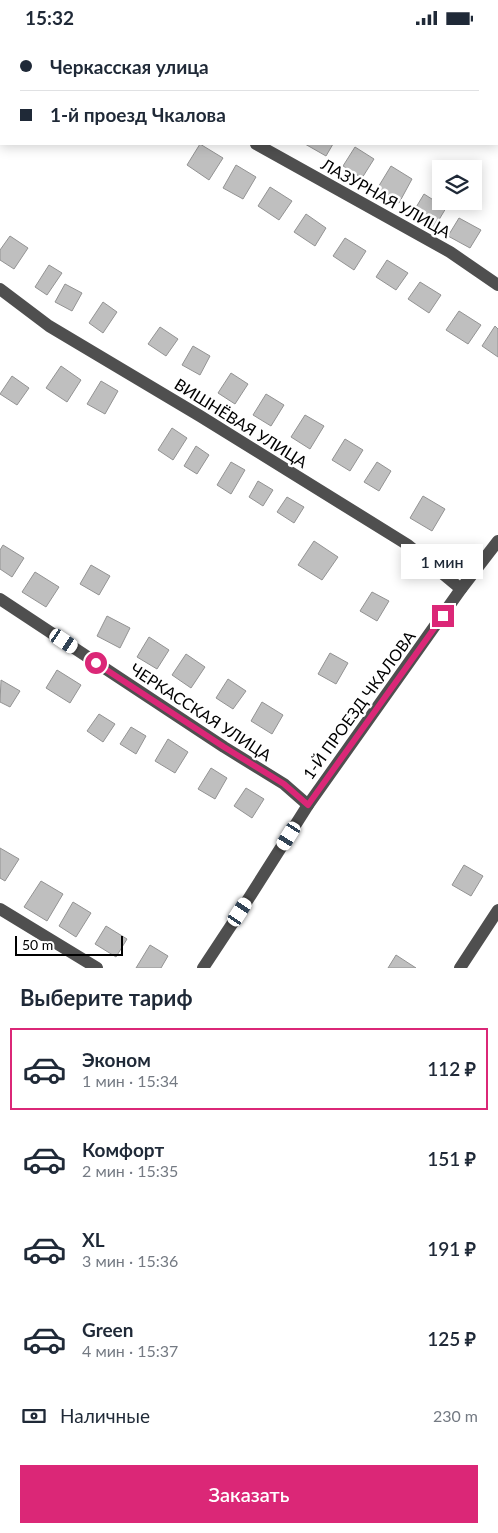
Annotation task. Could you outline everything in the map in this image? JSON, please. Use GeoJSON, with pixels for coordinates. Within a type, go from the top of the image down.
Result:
{"type":"FeatureCollection","features":[{"type":"Feature","properties":{"kind":"street","name":"ЛАЗУРНАЯ УЛИЦА"},"geometry":{"type":"LineString","coordinates":[[258,145],[450,252],[498,285]]}},
{"type":"Feature","properties":{"kind":"street","name":"ВИШНЁВАЯ УЛИЦА"},"geometry":{"type":"LineString","coordinates":[[0,289],[49,326],[200,416],[408,545],[461,589]]}},
{"type":"Feature","properties":{"kind":"street","name":"1-Й ПРОЕЗД ЧКАЛОВА"},"geometry":{"type":"LineString","coordinates":[[203,968],[308,805],[461,589],[498,541]]}},
{"type":"Feature","properties":{"kind":"street","name":"ЧЕРКАССКАЯ УЛИЦА"},"geometry":{"type":"LineString","coordinates":[[0,599],[224,747],[284,784],[308,805]]}},
{"type":"Feature","properties":{"kind":"street"},"geometry":{"type":"LineString","coordinates":[[0,909],[97,968]]}},
{"type":"Feature","properties":{"kind":"street"},"geometry":{"type":"LineString","coordinates":[[460,968],[498,909]]}},
{"type":"Feature","properties":{"kind":"building"},"geometry":{"type":"Polygon","coordinates":[[[199,145],[223,158],[209,180],[187,165],[199,145]]]}},
{"type":"Feature","properties":{"kind":"building"},"geometry":{"type":"Polygon","coordinates":[[[307,145],[332,145],[326,156],[307,145]]]}},
{"type":"Feature","properties":{"kind":"building"},"geometry":{"type":"Polygon","coordinates":[[[355,147],[374,159],[362,178],[343,166],[355,147]]]}},
{"type":"Feature","properties":{"kind":"building"},"geometry":{"type":"Polygon","coordinates":[[[236,165],[256,177],[243,199],[223,188],[236,165]]]}},
{"type":"Feature","properties":{"kind":"building"},"geometry":{"type":"Polygon","coordinates":[[[391,166],[412,179],[399,203],[377,189],[391,166]]]}},
{"type":"Feature","properties":{"kind":"building"},"geometry":{"type":"Polygon","coordinates":[[[270,187],[292,201],[279,220],[258,206],[270,187]]]}},
{"type":"Feature","properties":{"kind":"building"},"geometry":{"type":"Polygon","coordinates":[[[424,194],[432,199],[432,210],[445,210],[434,228],[412,214],[424,194]]]}},
{"type":"Feature","properties":{"kind":"building"},"geometry":{"type":"Polygon","coordinates":[[[306,214],[326,228],[315,246],[294,232],[306,214]]]}},
{"type":"Feature","properties":{"kind":"building"},"geometry":{"type":"Polygon","coordinates":[[[459,218],[481,230],[470,248],[448,236],[459,218]]]}},
{"type":"Feature","properties":{"kind":"building"},"geometry":{"type":"Polygon","coordinates":[[[10,236],[28,248],[14,269],[0,260],[0,250],[10,236]]]}},
{"type":"Feature","properties":{"kind":"building"},"geometry":{"type":"Polygon","coordinates":[[[345,238],[366,251],[354,270],[333,256],[345,238]]]}},
{"type":"Feature","properties":{"kind":"building"},"geometry":{"type":"Polygon","coordinates":[[[387,260],[408,273],[396,290],[376,277],[387,260]]]}},
{"type":"Feature","properties":{"kind":"building"},"geometry":{"type":"Polygon","coordinates":[[[49,265],[62,273],[47,295],[35,287],[49,265]]]}},
{"type":"Feature","properties":{"kind":"building"},"geometry":{"type":"Polygon","coordinates":[[[420,282],[441,295],[429,313],[408,299],[420,282]]]}},
{"type":"Feature","properties":{"kind":"building"},"geometry":{"type":"Polygon","coordinates":[[[65,284],[82,293],[72,311],[55,302],[65,284]]]}},
{"type":"Feature","properties":{"kind":"building"},"geometry":{"type":"Polygon","coordinates":[[[103,302],[117,312],[103,333],[89,323],[103,302]]]}},
{"type":"Feature","properties":{"kind":"building"},"geometry":{"type":"Polygon","coordinates":[[[459,311],[481,325],[468,344],[446,330],[459,311]]]}},
{"type":"Feature","properties":{"kind":"building"},"geometry":{"type":"Polygon","coordinates":[[[495,326],[498,329],[498,357],[482,346],[495,326]]]}},
{"type":"Feature","properties":{"kind":"building"},"geometry":{"type":"Polygon","coordinates":[[[160,327],[178,339],[166,356],[148,344],[160,327]]]}},
{"type":"Feature","properties":{"kind":"building"},"geometry":{"type":"Polygon","coordinates":[[[193,346],[210,356],[200,375],[182,365],[193,346]]]}},
{"type":"Feature","properties":{"kind":"building"},"geometry":{"type":"Polygon","coordinates":[[[61,366],[81,380],[67,402],[46,388],[61,366]]]}},
{"type":"Feature","properties":{"kind":"building"},"geometry":{"type":"Polygon","coordinates":[[[231,373],[248,384],[235,404],[218,393],[231,373]]]}},
{"type":"Feature","properties":{"kind":"building"},"geometry":{"type":"Polygon","coordinates":[[[12,376],[29,388],[17,405],[0,394],[12,376]]]}},
{"type":"Feature","properties":{"kind":"building"},"geometry":{"type":"Polygon","coordinates":[[[101,381],[118,391],[105,414],[87,404],[101,381]]]}},
{"type":"Feature","properties":{"kind":"building"},"geometry":{"type":"Polygon","coordinates":[[[266,394],[284,405],[271,426],[253,415],[266,394]]]}},
{"type":"Feature","properties":{"kind":"building"},"geometry":{"type":"Polygon","coordinates":[[[305,415],[324,426],[310,449],[291,437],[305,415]]]}},
{"type":"Feature","properties":{"kind":"building"},"geometry":{"type":"Polygon","coordinates":[[[172,428],[187,438],[173,460],[158,450],[172,428]]]}},
{"type":"Feature","properties":{"kind":"building"},"geometry":{"type":"Polygon","coordinates":[[[345,439],[363,450],[350,471],[332,460],[345,439]]]}},
{"type":"Feature","properties":{"kind":"building"},"geometry":{"type":"Polygon","coordinates":[[[196,446],[209,455],[197,474],[184,466],[196,446]]]}},
{"type":"Feature","properties":{"kind":"building"},"geometry":{"type":"Polygon","coordinates":[[[231,462],[245,470],[231,494],[217,485],[231,462]]]}},
{"type":"Feature","properties":{"kind":"building"},"geometry":{"type":"Polygon","coordinates":[[[377,462],[391,471],[379,491],[364,482],[377,462]]]}},
{"type":"Feature","properties":{"kind":"building"},"geometry":{"type":"Polygon","coordinates":[[[258,481],[273,490],[263,506],[249,497],[258,481]]]}},
{"type":"Feature","properties":{"kind":"building"},"geometry":{"type":"Polygon","coordinates":[[[423,496],[445,509],[432,531],[410,518],[423,496]]]}},
{"type":"Feature","properties":{"kind":"building"},"geometry":{"type":"Polygon","coordinates":[[[287,497],[304,507],[294,523],[277,512],[287,497]]]}},
{"type":"Feature","properties":{"kind":"building"},"geometry":{"type":"Polygon","coordinates":[[[314,541],[338,557],[322,580],[298,565],[314,541]]]}},
{"type":"Feature","properties":{"kind":"building"},"geometry":{"type":"Polygon","coordinates":[[[3,545],[24,558],[12,577],[0,569],[0,550],[3,545]]]}},
{"type":"Feature","properties":{"kind":"building"},"geometry":{"type":"Polygon","coordinates":[[[91,565],[110,576],[99,595],[80,584],[91,565]]]}},
{"type":"Feature","properties":{"kind":"building"},"geometry":{"type":"Polygon","coordinates":[[[35,572],[59,587],[46,607],[22,592],[35,572]]]}},
{"type":"Feature","properties":{"kind":"building"},"geometry":{"type":"Polygon","coordinates":[[[372,592],[389,601],[377,621],[360,611],[372,592]]]}},
{"type":"Feature","properties":{"kind":"building"},"geometry":{"type":"Polygon","coordinates":[[[107,616],[130,628],[120,648],[97,636],[107,616]]]}},
{"type":"Feature","properties":{"kind":"building"},"geometry":{"type":"Polygon","coordinates":[[[149,637],[169,650],[157,669],[137,657],[149,637]]]}},
{"type":"Feature","properties":{"kind":"building"},"geometry":{"type":"Polygon","coordinates":[[[330,653],[348,663],[336,684],[318,674],[330,653]]]}},
{"type":"Feature","properties":{"kind":"building"},"geometry":{"type":"Polygon","coordinates":[[[186,654],[205,667],[191,688],[172,675],[186,654]]]}},
{"type":"Feature","properties":{"kind":"building"},"geometry":{"type":"Polygon","coordinates":[[[57,670],[81,685],[70,703],[46,688],[57,670]]]}},
{"type":"Feature","properties":{"kind":"building"},"geometry":{"type":"Polygon","coordinates":[[[228,679],[246,691],[233,709],[216,698],[228,679]]]}},
{"type":"Feature","properties":{"kind":"building"},"geometry":{"type":"Polygon","coordinates":[[[1,680],[20,691],[10,707],[0,702],[1,680]]]}},
{"type":"Feature","properties":{"kind":"building"},"geometry":{"type":"Polygon","coordinates":[[[262,702],[283,715],[272,734],[251,721],[262,702]]]}},
{"type":"Feature","properties":{"kind":"building"},"geometry":{"type":"Polygon","coordinates":[[[99,714],[115,724],[103,742],[87,731],[99,714]]]}},
{"type":"Feature","properties":{"kind":"building"},"geometry":{"type":"Polygon","coordinates":[[[131,727],[146,736],[136,754],[120,744],[131,727]]]}},
{"type":"Feature","properties":{"kind":"building"},"geometry":{"type":"Polygon","coordinates":[[[168,739],[188,752],[175,773],[155,761],[168,739]]]}},
{"type":"Feature","properties":{"kind":"building"},"geometry":{"type":"Polygon","coordinates":[[[211,768],[227,778],[215,799],[198,789],[211,768]]]}},
{"type":"Feature","properties":{"kind":"building"},"geometry":{"type":"Polygon","coordinates":[[[246,788],[264,799],[252,818],[234,806],[246,788]]]}},
{"type":"Feature","properties":{"kind":"building"},"geometry":{"type":"Polygon","coordinates":[[[0,848],[19,859],[5,881],[0,878],[0,848]]]}},
{"type":"Feature","properties":{"kind":"building"},"geometry":{"type":"Polygon","coordinates":[[[464,865],[483,876],[471,896],[452,885],[464,865]]]}},
{"type":"Feature","properties":{"kind":"building"},"geometry":{"type":"Polygon","coordinates":[[[41,881],[63,894],[47,921],[24,907],[41,881]]]}},
{"type":"Feature","properties":{"kind":"building"},"geometry":{"type":"Polygon","coordinates":[[[73,902],[91,913],[76,937],[59,926],[73,902]]]}},
{"type":"Feature","properties":{"kind":"building"},"geometry":{"type":"Polygon","coordinates":[[[106,926],[127,939],[116,957],[95,944],[106,926]]]}},
{"type":"Feature","properties":{"kind":"building"},"geometry":{"type":"Polygon","coordinates":[[[150,945],[168,956],[161,968],[136,968],[150,945]]]}},
{"type":"Feature","properties":{"kind":"building"},"geometry":{"type":"Polygon","coordinates":[[[396,955],[416,968],[388,968],[396,955]]]}},
{"type":"Feature","properties":{"kind":"route"},"geometry":{"type":"LineString","coordinates":[[96,663],[284,784],[308,805],[443,616]]}}]}
